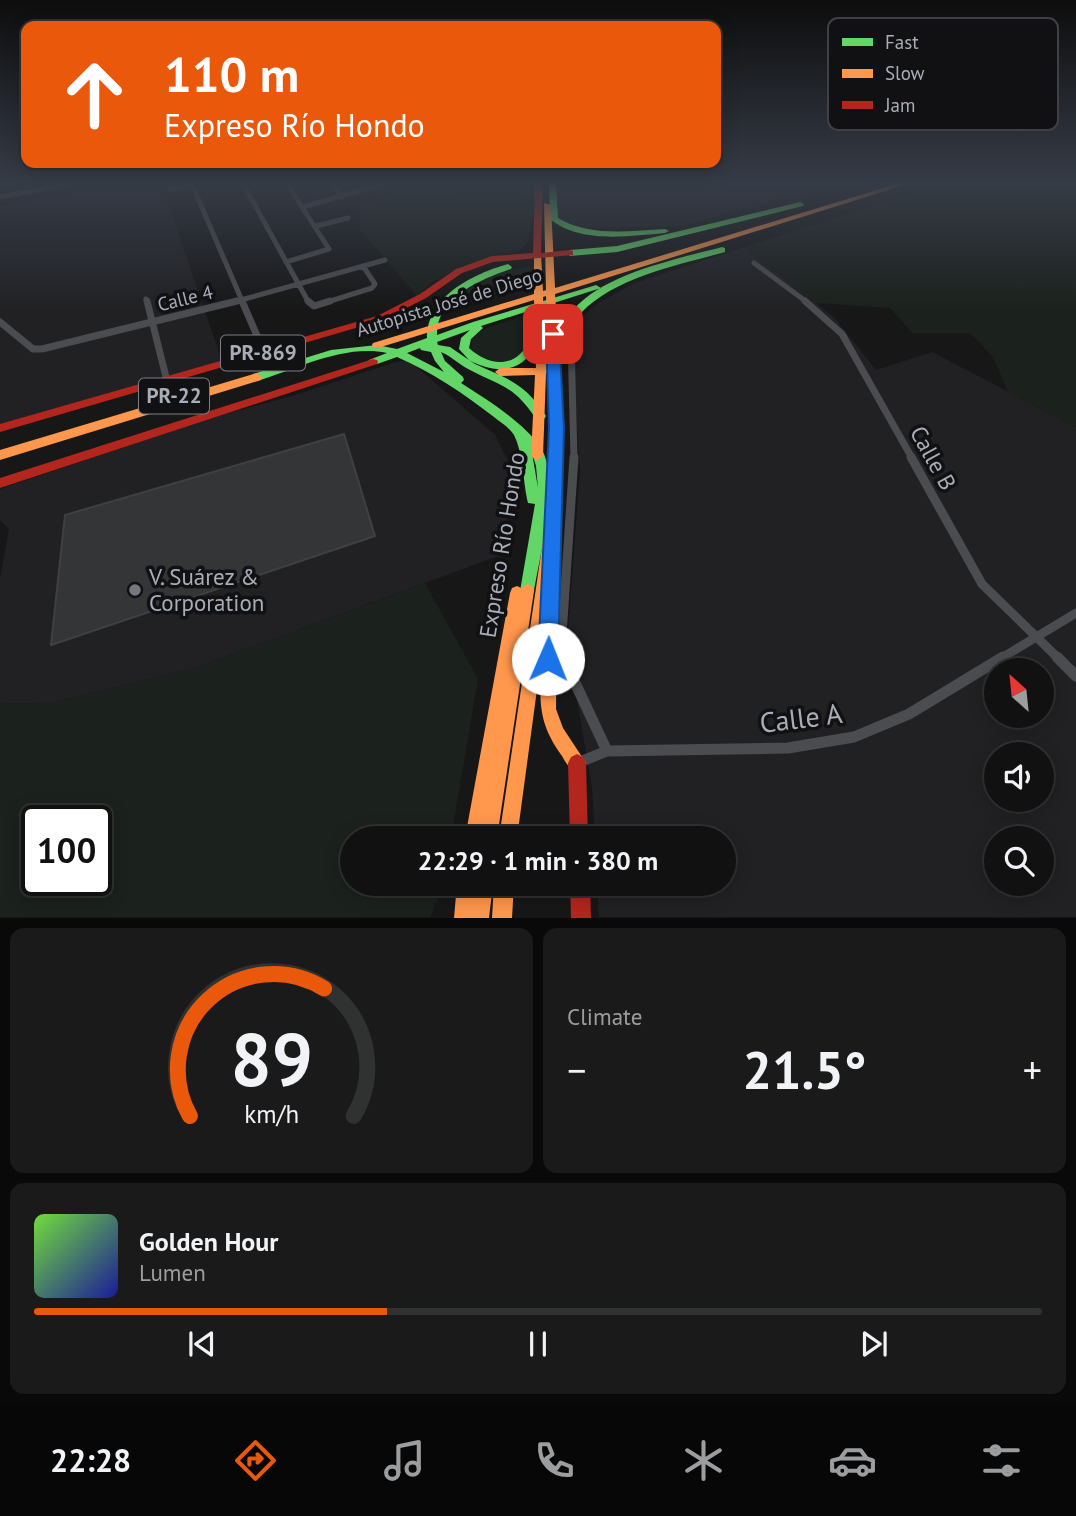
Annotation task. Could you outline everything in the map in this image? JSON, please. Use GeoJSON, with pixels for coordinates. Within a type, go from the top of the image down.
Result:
{"type":"FeatureCollection","features":[{"type":"Feature","properties":{"kind":"main road"},"geometry":{"type":"LineString","coordinates":[[539,225],[537,240],[542,254]]}},
{"type":"Feature","properties":{"kind":"main road"},"geometry":{"type":"LineString","coordinates":[[542,254],[544,225]]}},
{"type":"Feature","properties":{"kind":"main road"},"geometry":{"type":"LineString","coordinates":[[563,225],[569,229],[685,231]]}},
{"type":"Feature","properties":{"kind":"main road"},"geometry":{"type":"LineString","coordinates":[[542,254],[617,249],[714,225]]}},
{"type":"Feature","properties":{"kind":"main road","name":"Autopista José de Diego"},"geometry":{"type":"LineString","coordinates":[[589,276],[746,225]]}},
{"type":"Feature","properties":{"kind":"main road","name":"Autopista José de Diego"},"geometry":{"type":"LineString","coordinates":[[0,460],[502,302],[762,225]]}},
{"type":"Feature","properties":{"kind":"main road"},"geometry":{"type":"LineString","coordinates":[[0,481],[412,349],[476,324],[568,297],[779,225]]}},
{"type":"Feature","properties":{"kind":"main road"},"geometry":{"type":"LineString","coordinates":[[484,372],[541,371],[555,366],[566,326],[577,312],[600,294],[620,284],[789,225]]}},
{"type":"Feature","properties":{"kind":"main road"},"geometry":{"type":"LineString","coordinates":[[517,261],[537,240]]}},
{"type":"Feature","properties":{"kind":"main road"},"geometry":{"type":"LineString","coordinates":[[533,499],[527,475],[525,449],[515,426],[498,408],[455,378],[436,354],[431,333],[437,310],[451,292],[469,280],[517,261],[569,261],[623,256],[680,245]]}},
{"type":"Feature","properties":{"kind":"main road","name":"PR-869"},"geometry":{"type":"LineString","coordinates":[[0,428],[380,318],[423,296],[459,271],[492,259],[517,261],[542,254]]}},
{"type":"Feature","properties":{"kind":"main road","name":"Expreso Río Hondo"},"geometry":{"type":"LineString","coordinates":[[476,826],[533,499],[540,416],[542,254]]}},
{"type":"Feature","properties":{"kind":"main road","name":"Expreso Río Hondo"},"geometry":{"type":"LineString","coordinates":[[510,826],[552,535],[556,428],[555,366],[542,254]]}},
{"type":"Feature","properties":{"kind":"main road","name":"Autopista José de Diego"},"geometry":{"type":"LineString","coordinates":[[0,449],[348,343],[502,302]]}},
{"type":"Feature","properties":{"kind":"main road"},"geometry":{"type":"LineString","coordinates":[[519,312],[468,335],[464,346],[469,357],[493,366],[520,361],[532,350],[535,333],[539,328]]}},
{"type":"Feature","properties":{"kind":"main road"},"geometry":{"type":"LineString","coordinates":[[51,414],[256,362],[348,343]]}},
{"type":"Feature","properties":{"kind":"main road"},"geometry":{"type":"LineString","coordinates":[[0,454],[353,348],[382,347],[410,356],[523,435],[540,457],[544,487],[490,826]]}},
{"type":"Feature","properties":{"kind":"main road"},"geometry":{"type":"LineString","coordinates":[[412,349],[446,349],[521,390],[540,416]]}},
{"type":"Feature","properties":{"kind":"main road"},"geometry":{"type":"LineString","coordinates":[[552,535],[548,709],[556,733],[577,763],[579,826]]}},
{"type":"Feature","properties":{"kind":"main road"},"geometry":{"type":"LineString","coordinates":[[464,918],[466,896]]}},
{"type":"Feature","properties":{"kind":"main road"},"geometry":{"type":"LineString","coordinates":[[479,918],[482,896]]}},
{"type":"Feature","properties":{"kind":"main road"},"geometry":{"type":"LineString","coordinates":[[502,918],[503,896]]}},
{"type":"Feature","properties":{"kind":"main road"},"geometry":{"type":"LineString","coordinates":[[580,896],[581,918]]}},
{"type":"Feature","properties":{"kind":"street"},"geometry":{"type":"LineString","coordinates":[[210,225],[264,352]]}},
{"type":"Feature","properties":{"kind":"street"},"geometry":{"type":"LineString","coordinates":[[266,225],[310,304],[314,306],[366,292],[375,284],[363,266]]}},
{"type":"Feature","properties":{"kind":"street"},"geometry":{"type":"LineString","coordinates":[[286,262],[329,249],[316,226],[321,225]]}},
{"type":"Feature","properties":{"kind":"street","name":"Calle 4"},"geometry":{"type":"LineString","coordinates":[[0,322],[33,349],[242,300],[385,260]]}},
{"type":"Feature","properties":{"kind":"street","name":"Calle B"},"geometry":{"type":"LineString","coordinates":[[754,263],[820,312],[842,334],[982,584],[1076,676]]}},
{"type":"Feature","properties":{"kind":"street"},"geometry":{"type":"LineString","coordinates":[[146,299],[166,381]]}},
{"type":"Feature","properties":{"kind":"street"},"geometry":{"type":"LineString","coordinates":[[577,331],[570,340],[575,417],[575,475],[561,650],[567,669],[607,751]]}},
{"type":"Feature","properties":{"kind":"street","name":"Calle A"},"geometry":{"type":"LineString","coordinates":[[577,763],[607,751],[788,748],[854,737],[909,713],[1076,613]]}},
{"type":"Feature","properties":{"kind":"shaded area"},"geometry":{"type":"Polygon","coordinates":[[[0,225],[176,225],[222,361],[0,427],[0,225]]]}},
{"type":"Feature","properties":{"kind":"shaded area"},"geometry":{"type":"Polygon","coordinates":[[[360,225],[532,225],[528,242],[519,251],[463,265],[432,283],[417,296],[360,230],[360,225]]]}},
{"type":"Feature","properties":{"kind":"shaded area"},"geometry":{"type":"Polygon","coordinates":[[[573,225],[686,225],[682,226],[579,228],[573,225]]]}},
{"type":"Feature","properties":{"kind":"shaded area"},"geometry":{"type":"Polygon","coordinates":[[[813,225],[1076,225],[1076,427],[1008,392],[993,357],[970,333],[912,333],[890,308],[816,303],[744,247],[813,225]]]}},
{"type":"Feature","properties":{"kind":"shaded area"},"geometry":{"type":"Polygon","coordinates":[[[744,247],[834,317],[876,370],[932,352],[1076,427],[1076,917],[599,917],[598,896],[736,896],[736,826],[594,826],[592,787],[567,643],[580,472],[573,359],[574,324],[598,303],[635,283],[744,247]]]}},
{"type":"Feature","properties":{"kind":"shaded area"},"geometry":{"type":"Polygon","coordinates":[[[534,266],[533,283],[442,311],[458,292],[482,278],[534,266]]]}},
{"type":"Feature","properties":{"kind":"shaded area"},"geometry":{"type":"Polygon","coordinates":[[[534,312],[530,346],[515,358],[495,363],[471,353],[472,337],[486,328],[534,312]]]}},
{"type":"Feature","properties":{"kind":"shaded area"},"geometry":{"type":"Polygon","coordinates":[[[409,360],[495,435],[514,473],[503,554],[195,668],[47,704],[0,703],[0,579],[9,529],[0,520],[0,489],[217,416],[409,360]]]}},
{"type":"Feature","properties":{"kind":"shaded area"},"geometry":{"type":"Polygon","coordinates":[[[425,583],[478,679],[453,826],[340,826],[340,896],[439,896],[430,917],[0,917],[0,703],[47,704],[195,668],[425,583]]]}},
{"type":"Feature","properties":{"kind":"building","name":"V. Suárez & Corporation"},"geometry":{"type":"Polygon","coordinates":[[[344,434],[375,536],[51,645],[65,515],[344,434]]]}},
{"type":"Feature","properties":{"kind":"traffic: fast"},"geometry":{"type":"LineString","coordinates":[[564,225],[608,234],[665,231]]}},
{"type":"Feature","properties":{"kind":"traffic: fast"},"geometry":{"type":"LineString","coordinates":[[570,253],[617,249],[715,225]]}},
{"type":"Feature","properties":{"kind":"traffic: fast"},"geometry":{"type":"LineString","coordinates":[[559,349],[566,328],[577,311],[593,298],[635,276],[722,250]]}},
{"type":"Feature","properties":{"kind":"traffic: fast"},"geometry":{"type":"LineString","coordinates":[[459,380],[442,364],[432,343],[432,327],[438,313],[461,289],[477,279],[508,267]]}},
{"type":"Feature","properties":{"kind":"traffic: fast"},"geometry":{"type":"LineString","coordinates":[[373,362],[476,324],[596,288]]}},
{"type":"Feature","properties":{"kind":"traffic: fast"},"geometry":{"type":"LineString","coordinates":[[478,328],[466,338],[464,349],[483,363],[494,366],[515,363],[531,349],[535,337]]}},
{"type":"Feature","properties":{"kind":"traffic: fast"},"geometry":{"type":"LineString","coordinates":[[257,377],[331,353],[377,348],[393,351],[436,372],[504,419],[533,446],[543,471],[544,487],[527,591]]}},
{"type":"Feature","properties":{"kind":"traffic: fast"},"geometry":{"type":"LineString","coordinates":[[425,348],[446,349],[471,366],[514,386],[528,398],[540,416]]}},
{"type":"Feature","properties":{"kind":"traffic: fast"},"geometry":{"type":"LineString","coordinates":[[519,434],[525,450],[533,499]]}},
{"type":"Feature","properties":{"kind":"traffic: slow"},"geometry":{"type":"LineString","coordinates":[[547,225],[548,254]]}},
{"type":"Feature","properties":{"kind":"traffic: slow"},"geometry":{"type":"LineString","coordinates":[[377,345],[770,225]]}},
{"type":"Feature","properties":{"kind":"traffic: slow"},"geometry":{"type":"LineString","coordinates":[[537,254],[541,371],[537,456]]}},
{"type":"Feature","properties":{"kind":"traffic: slow"},"geometry":{"type":"LineString","coordinates":[[510,826],[555,500],[555,369],[548,254]]}},
{"type":"Feature","properties":{"kind":"traffic: slow"},"geometry":{"type":"LineString","coordinates":[[500,372],[541,371],[551,368]]}},
{"type":"Feature","properties":{"kind":"traffic: slow"},"geometry":{"type":"LineString","coordinates":[[0,455],[257,377]]}},
{"type":"Feature","properties":{"kind":"traffic: slow"},"geometry":{"type":"LineString","coordinates":[[490,826],[527,591]]}},
{"type":"Feature","properties":{"kind":"traffic: slow"},"geometry":{"type":"LineString","coordinates":[[476,826],[517,593]]}},
{"type":"Feature","properties":{"kind":"traffic: slow"},"geometry":{"type":"LineString","coordinates":[[549,617],[548,709],[556,733],[577,763]]}},
{"type":"Feature","properties":{"kind":"traffic: slow"},"geometry":{"type":"LineString","coordinates":[[464,918],[466,896]]}},
{"type":"Feature","properties":{"kind":"traffic: slow"},"geometry":{"type":"LineString","coordinates":[[479,918],[482,896]]}},
{"type":"Feature","properties":{"kind":"traffic: slow"},"geometry":{"type":"LineString","coordinates":[[502,918],[503,896]]}},
{"type":"Feature","properties":{"kind":"traffic: jam"},"geometry":{"type":"LineString","coordinates":[[537,254],[538,225]]}},
{"type":"Feature","properties":{"kind":"traffic: jam"},"geometry":{"type":"LineString","coordinates":[[0,428],[380,318],[423,296],[459,271],[492,259],[570,253]]}},
{"type":"Feature","properties":{"kind":"traffic: jam"},"geometry":{"type":"LineString","coordinates":[[0,483],[373,362]]}},
{"type":"Feature","properties":{"kind":"traffic: jam"},"geometry":{"type":"LineString","coordinates":[[577,763],[579,826]]}},
{"type":"Feature","properties":{"kind":"traffic: jam"},"geometry":{"type":"LineString","coordinates":[[580,896],[581,918]]}},
{"type":"Feature","properties":{"kind":"place","name":"V. Suárez & Corporation"},"geometry":{"type":"Point","coordinates":[135,590]}},
{"type":"Feature","properties":{"kind":"route"},"geometry":{"type":"LineString","coordinates":[[548,659],[555,500],[553,334]]}}]}
